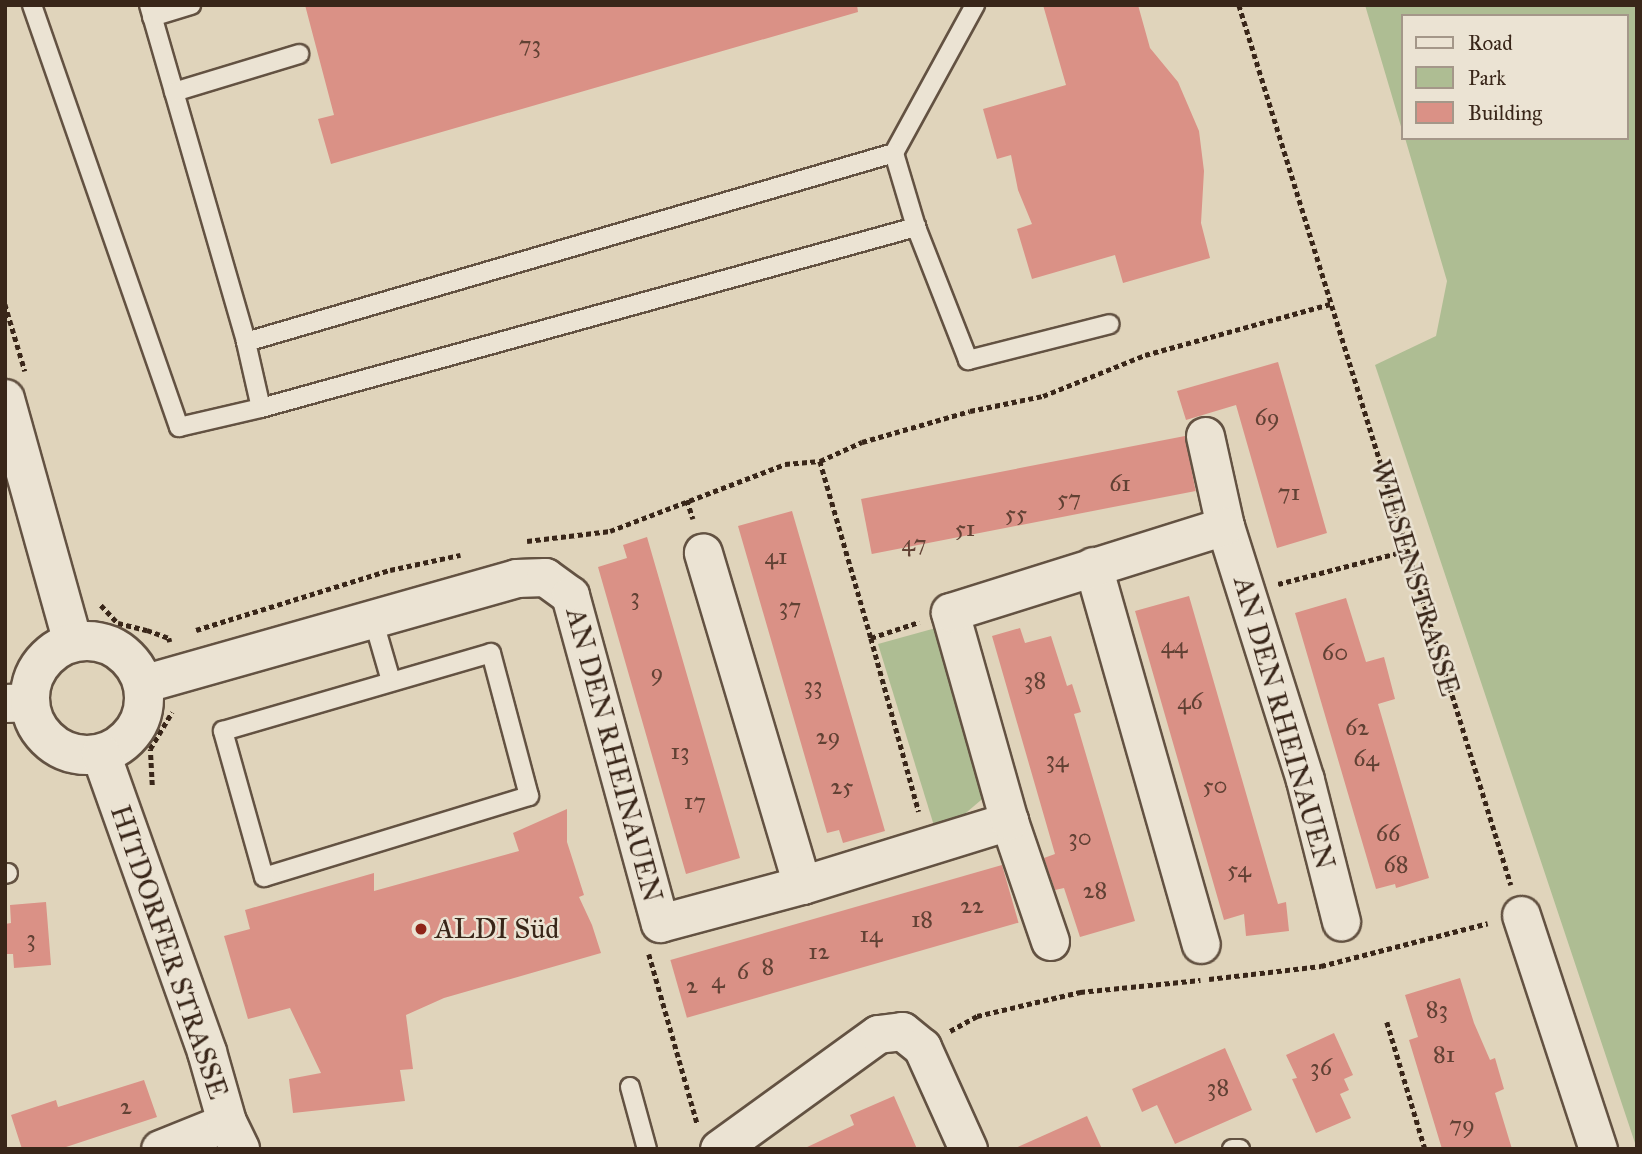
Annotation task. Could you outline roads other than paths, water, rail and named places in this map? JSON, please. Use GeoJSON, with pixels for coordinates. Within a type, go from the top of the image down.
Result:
{"type":"FeatureCollection","features":[{"type":"Feature","properties":{"kind":"street"},"geometry":{"type":"LineString","coordinates":[[5,399],[73,642]]}},
{"type":"Feature","properties":{"kind":"street","name":"AN DEN RHEINAUEN"},"geometry":{"type":"LineString","coordinates":[[1205,436],[1225,526],[1305,780],[1341,921]]}},
{"type":"Feature","properties":{"kind":"street"},"geometry":{"type":"LineString","coordinates":[[1050,941],[1009,821],[950,612],[1225,526]]}},
{"type":"Feature","properties":{"kind":"street"},"geometry":{"type":"LineString","coordinates":[[703,552],[802,885]]}},
{"type":"Feature","properties":{"kind":"street"},"geometry":{"type":"LineString","coordinates":[[1093,566],[1201,944]]}},
{"type":"Feature","properties":{"kind":"street","name":"AN DEN RHEINAUEN"},"geometry":{"type":"LineString","coordinates":[[159,679],[516,578],[545,577],[570,595],[660,923],[802,885],[1009,821]]}},
{"type":"Feature","properties":{"kind":"street"},"geometry":{"type":"LineString","coordinates":[[73,642],[108,645],[123,654],[135,667],[159,679],[144,701],[140,719],[131,734],[117,747],[100,754],[81,755],[62,750],[45,738],[17,702],[40,664],[55,650],[73,642]]}},
{"type":"Feature","properties":{"kind":"street","name":"HITDORFER STRASSE"},"geometry":{"type":"LineString","coordinates":[[100,754],[207,1052],[233,1135]]}},
{"type":"Feature","properties":{"kind":"street"},"geometry":{"type":"LineString","coordinates":[[1521,915],[1598,1149]]}},
{"type":"Feature","properties":{"kind":"street"},"geometry":{"type":"LineString","coordinates":[[710,1142],[878,1034],[902,1031],[922,1047],[968,1149]]}},
{"type":"Feature","properties":{"kind":"street"},"geometry":{"type":"LineString","coordinates":[[160,1149],[233,1135]]}},
{"type":"Feature","properties":{"kind":"lane"},"geometry":{"type":"LineString","coordinates":[[32,5],[179,427],[261,408],[916,227]]}},
{"type":"Feature","properties":{"kind":"lane"},"geometry":{"type":"LineString","coordinates":[[191,5],[150,11],[246,342],[261,408]]}},
{"type":"Feature","properties":{"kind":"lane"},"geometry":{"type":"LineString","coordinates":[[246,342],[894,153],[975,5]]}},
{"type":"Feature","properties":{"kind":"lane"},"geometry":{"type":"LineString","coordinates":[[174,92],[299,54]]}},
{"type":"Feature","properties":{"kind":"lane"},"geometry":{"type":"LineString","coordinates":[[894,153],[916,227],[968,360],[1110,324]]}},
{"type":"Feature","properties":{"kind":"lane"},"geometry":{"type":"LineString","coordinates":[[373,619],[391,681]]}},
{"type":"Feature","properties":{"kind":"lane"},"geometry":{"type":"LineString","coordinates":[[491,653],[529,796],[264,877],[223,731],[391,681],[491,653]]}},
{"type":"Feature","properties":{"kind":"lane"},"geometry":{"type":"LineString","coordinates":[[630,1087],[647,1149]]}},
{"type":"Feature","properties":{"kind":"lane"},"geometry":{"type":"LineString","coordinates":[[1231,1149],[1240,1149]]}},
{"type":"Feature","properties":{"kind":"place","name":"ALDI Süd"},"geometry":{"type":"Point","coordinates":[421,929]}}]}
